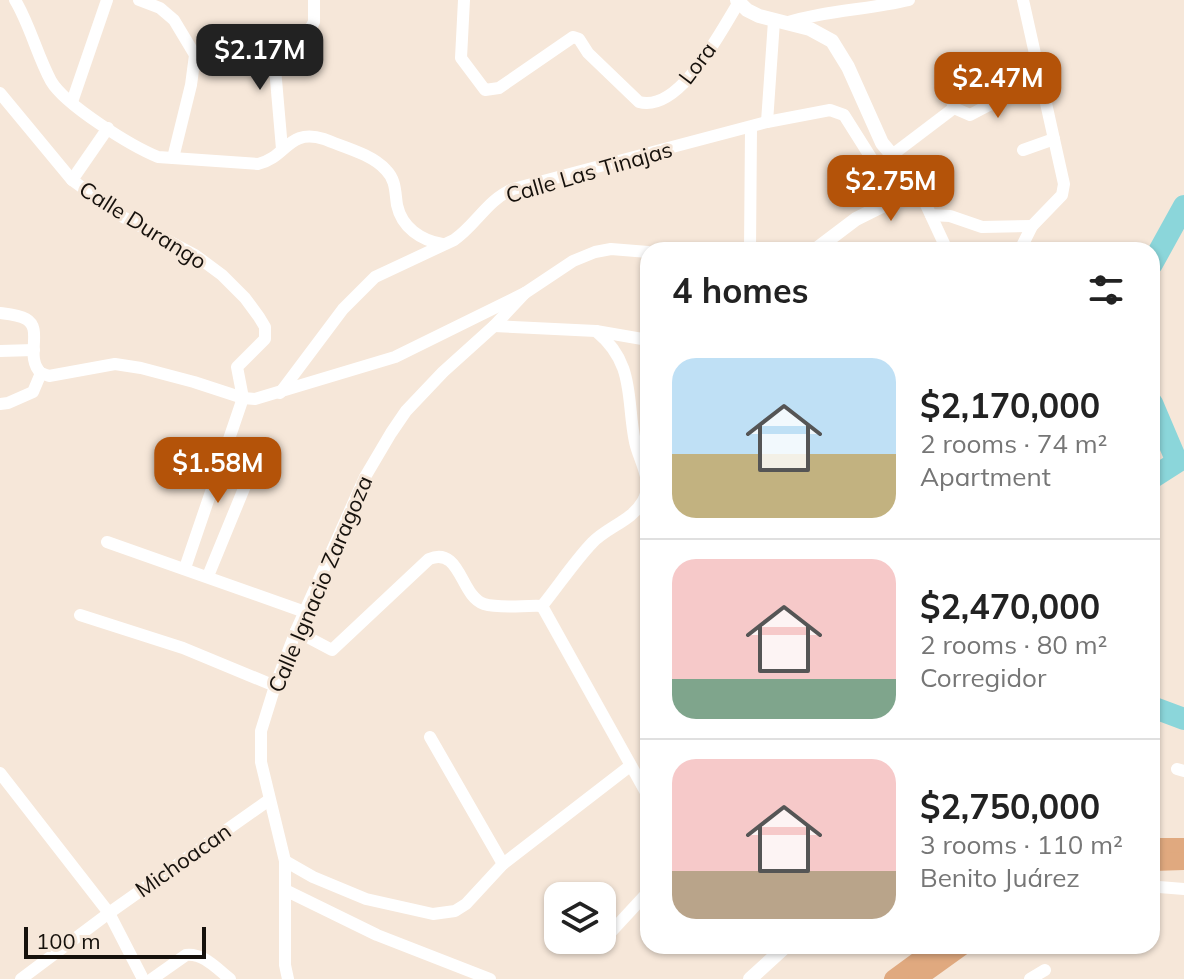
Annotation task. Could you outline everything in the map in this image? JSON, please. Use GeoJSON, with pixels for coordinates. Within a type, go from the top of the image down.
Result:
{"type":"FeatureCollection","features":[{"type":"Feature","properties":{"kind":"main road"},"geometry":{"type":"LineString","coordinates":[[1160,847],[1184,847]]}},
{"type":"Feature","properties":{"kind":"main road"},"geometry":{"type":"LineString","coordinates":[[1160,862],[1184,861]]}},
{"type":"Feature","properties":{"kind":"main road"},"geometry":{"type":"LineString","coordinates":[[893,979],[927,954]]}},
{"type":"Feature","properties":{"kind":"main road"},"geometry":{"type":"LineString","coordinates":[[917,979],[952,954]]}},
{"type":"Feature","properties":{"kind":"street"},"geometry":{"type":"LineString","coordinates":[[15,0],[53,84],[72,102],[147,152],[158,157],[258,164],[268,161],[299,138],[314,136],[379,163],[393,178],[398,209],[409,228],[427,241],[442,244]]}},
{"type":"Feature","properties":{"kind":"street"},"geometry":{"type":"LineString","coordinates":[[72,102],[107,0]]}},
{"type":"Feature","properties":{"kind":"street"},"geometry":{"type":"LineString","coordinates":[[139,0],[162,4],[195,55],[173,158]]}},
{"type":"Feature","properties":{"kind":"street"},"geometry":{"type":"LineString","coordinates":[[282,149],[275,39],[310,29],[314,22],[314,0]]}},
{"type":"Feature","properties":{"kind":"street","name":"Lora"},"geometry":{"type":"LineString","coordinates":[[464,0],[461,58],[485,90],[499,88],[573,37],[579,39],[588,53],[639,102],[647,104],[662,101],[695,70],[738,1]]}},
{"type":"Feature","properties":{"kind":"street"},"geometry":{"type":"LineString","coordinates":[[780,22],[875,9],[909,0]]}},
{"type":"Feature","properties":{"kind":"street"},"geometry":{"type":"LineString","coordinates":[[1023,0],[1064,184],[1062,195],[1032,226],[1024,242]]}},
{"type":"Feature","properties":{"kind":"street"},"geometry":{"type":"LineString","coordinates":[[738,1],[747,10],[822,33],[832,41],[848,67],[882,143],[921,194],[943,242]]}},
{"type":"Feature","properties":{"kind":"street"},"geometry":{"type":"LineString","coordinates":[[767,122],[780,22]]}},
{"type":"Feature","properties":{"kind":"street"},"geometry":{"type":"LineString","coordinates":[[195,55],[232,65],[275,65]]}},
{"type":"Feature","properties":{"kind":"street"},"geometry":{"type":"LineString","coordinates":[[946,83],[954,108],[970,115],[1040,78]]}},
{"type":"Feature","properties":{"kind":"street","name":"Calle Durango"},"geometry":{"type":"LineString","coordinates":[[0,93],[72,180],[123,217],[195,255],[222,275],[245,298],[266,333],[265,339],[237,367],[243,398]]}},
{"type":"Feature","properties":{"kind":"street"},"geometry":{"type":"LineString","coordinates":[[892,155],[954,108]]}},
{"type":"Feature","properties":{"kind":"street","name":"Calle Las Tinajas"},"geometry":{"type":"LineString","coordinates":[[280,393],[343,309],[375,277],[462,234],[498,195],[513,189],[767,122],[838,111],[844,115],[892,191]]}},
{"type":"Feature","properties":{"kind":"street"},"geometry":{"type":"LineString","coordinates":[[72,180],[108,128]]}},
{"type":"Feature","properties":{"kind":"street"},"geometry":{"type":"LineString","coordinates":[[750,242],[751,128]]}},
{"type":"Feature","properties":{"kind":"street"},"geometry":{"type":"LineString","coordinates":[[1023,150],[1054,139]]}},
{"type":"Feature","properties":{"kind":"street"},"geometry":{"type":"LineString","coordinates":[[826,242],[856,219],[886,204],[892,191],[892,155]]}},
{"type":"Feature","properties":{"kind":"street"},"geometry":{"type":"LineString","coordinates":[[931,215],[950,216],[982,227],[1032,226]]}},
{"type":"Feature","properties":{"kind":"street"},"geometry":{"type":"LineString","coordinates":[[0,313],[30,322],[34,328],[33,363],[41,373],[49,376],[115,364],[141,368],[255,399],[395,357],[525,293],[573,261],[595,252],[611,249],[640,251]]}},
{"type":"Feature","properties":{"kind":"street","name":"Calle Ignacio Zaragoza"},"geometry":{"type":"LineString","coordinates":[[288,979],[285,965],[285,861],[261,762],[261,731],[275,686],[296,631],[365,477],[391,433],[406,411],[443,372],[525,293]]}},
{"type":"Feature","properties":{"kind":"street"},"geometry":{"type":"LineString","coordinates":[[494,326],[596,331],[640,339]]}},
{"type":"Feature","properties":{"kind":"street"},"geometry":{"type":"LineString","coordinates":[[596,331],[612,348],[630,389],[640,458]]}},
{"type":"Feature","properties":{"kind":"street"},"geometry":{"type":"LineString","coordinates":[[0,351],[34,350]]}},
{"type":"Feature","properties":{"kind":"street"},"geometry":{"type":"LineString","coordinates":[[0,404],[33,392],[41,373]]}},
{"type":"Feature","properties":{"kind":"street"},"geometry":{"type":"LineString","coordinates":[[185,568],[243,398]]}},
{"type":"Feature","properties":{"kind":"street"},"geometry":{"type":"LineString","coordinates":[[208,576],[261,447]]}},
{"type":"Feature","properties":{"kind":"street"},"geometry":{"type":"LineString","coordinates":[[542,606],[593,541],[626,519],[640,504]]}},
{"type":"Feature","properties":{"kind":"street"},"geometry":{"type":"LineString","coordinates":[[107,542],[305,612]]}},
{"type":"Feature","properties":{"kind":"street"},"geometry":{"type":"LineString","coordinates":[[296,631],[332,650],[429,559],[437,556],[443,556],[453,563],[475,599],[485,605],[542,606]]}},
{"type":"Feature","properties":{"kind":"street"},"geometry":{"type":"LineString","coordinates":[[542,606],[640,783]]}},
{"type":"Feature","properties":{"kind":"street"},"geometry":{"type":"LineString","coordinates":[[80,615],[183,648],[275,686]]}},
{"type":"Feature","properties":{"kind":"street"},"geometry":{"type":"LineString","coordinates":[[430,737],[503,864]]}},
{"type":"Feature","properties":{"kind":"street"},"geometry":{"type":"LineString","coordinates":[[285,861],[346,891],[433,914],[455,911],[466,904],[503,864],[630,766]]}},
{"type":"Feature","properties":{"kind":"street"},"geometry":{"type":"LineString","coordinates":[[0,773],[109,913],[143,979]]}},
{"type":"Feature","properties":{"kind":"street","name":"Michoacan"},"geometry":{"type":"LineString","coordinates":[[21,979],[269,800]]}},
{"type":"Feature","properties":{"kind":"street"},"geometry":{"type":"LineString","coordinates":[[1160,887],[1184,889]]}},
{"type":"Feature","properties":{"kind":"street"},"geometry":{"type":"LineString","coordinates":[[285,890],[377,935],[490,979]]}},
{"type":"Feature","properties":{"kind":"street"},"geometry":{"type":"LineString","coordinates":[[616,927],[640,901]]}},
{"type":"Feature","properties":{"kind":"street"},"geometry":{"type":"LineString","coordinates":[[152,979],[192,954],[199,955],[230,979]]}},
{"type":"Feature","properties":{"kind":"street"},"geometry":{"type":"LineString","coordinates":[[750,979],[777,954]]}},
{"type":"Feature","properties":{"kind":"street"},"geometry":{"type":"LineString","coordinates":[[1030,979],[1045,970]]}},
{"type":"Feature","properties":{"kind":"waterway"},"geometry":{"type":"LineString","coordinates":[[1160,250],[1184,206]]}},
{"type":"Feature","properties":{"kind":"waterway"},"geometry":{"type":"LineString","coordinates":[[1160,422],[1177,462],[1160,473]]}},
{"type":"Feature","properties":{"kind":"waterway"},"geometry":{"type":"LineString","coordinates":[[1160,710],[1184,719]]}}]}
